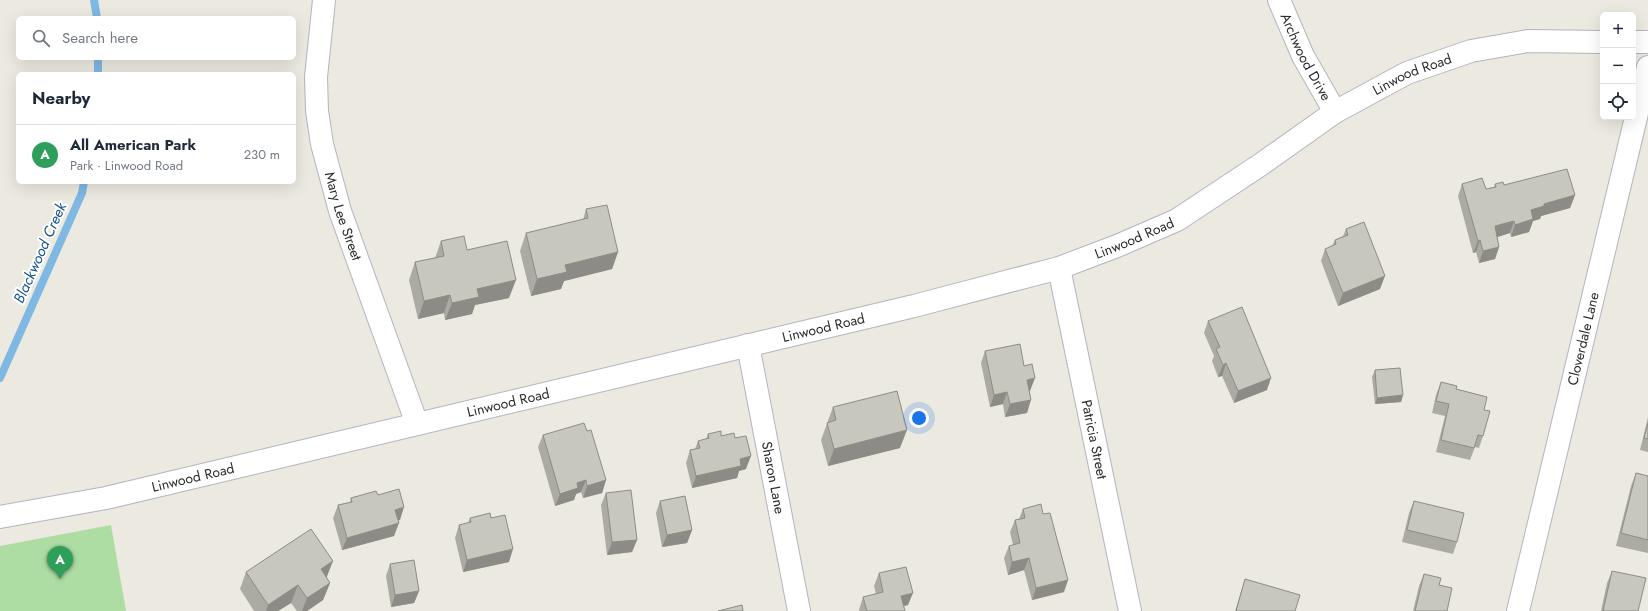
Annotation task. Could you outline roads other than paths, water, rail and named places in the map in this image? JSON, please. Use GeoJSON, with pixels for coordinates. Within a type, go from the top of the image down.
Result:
{"type":"FeatureCollection","features":[{"type":"Feature","properties":{"kind":"street","name":"Mary Lee Street"},"geometry":{"type":"LineString","coordinates":[[324,0],[316,77],[317,111],[322,144],[340,211],[417,424]]}},
{"type":"Feature","properties":{"kind":"street","name":"Archwood Drive"},"geometry":{"type":"LineString","coordinates":[[1279,0],[1303,56],[1335,112]]}},
{"type":"Feature","properties":{"kind":"street","name":"Linwood Road"},"geometry":{"type":"LineString","coordinates":[[0,517],[106,498],[748,344],[914,306],[1059,268],[1117,246],[1177,220],[1260,166],[1335,112],[1407,73],[1471,51],[1528,41],[1600,42]]}},
{"type":"Feature","properties":{"kind":"street"},"geometry":{"type":"LineString","coordinates":[[1636,42],[1648,42]]}},
{"type":"Feature","properties":{"kind":"street","name":"Cloverdale Lane"},"geometry":{"type":"LineString","coordinates":[[1518,611],[1648,67]]}},
{"type":"Feature","properties":{"kind":"street","name":"Patricia Street"},"geometry":{"type":"LineString","coordinates":[[1059,268],[1130,611]]}},
{"type":"Feature","properties":{"kind":"street","name":"Sharon Lane"},"geometry":{"type":"LineString","coordinates":[[748,344],[799,611]]}},
{"type":"Feature","properties":{"kind":"waterway","name":"Blackwood Creek"},"geometry":{"type":"LineString","coordinates":[[94,0],[97,16]]}},
{"type":"Feature","properties":{"kind":"waterway","name":"Blackwood Creek"},"geometry":{"type":"LineString","coordinates":[[98,60],[98,72]]}},
{"type":"Feature","properties":{"kind":"waterway","name":"Blackwood Creek"},"geometry":{"type":"LineString","coordinates":[[0,378],[82,193],[84,184]]}},
{"type":"Feature","properties":{"kind":"place","name":"All American Park"},"geometry":{"type":"Point","coordinates":[60,579]}}]}
